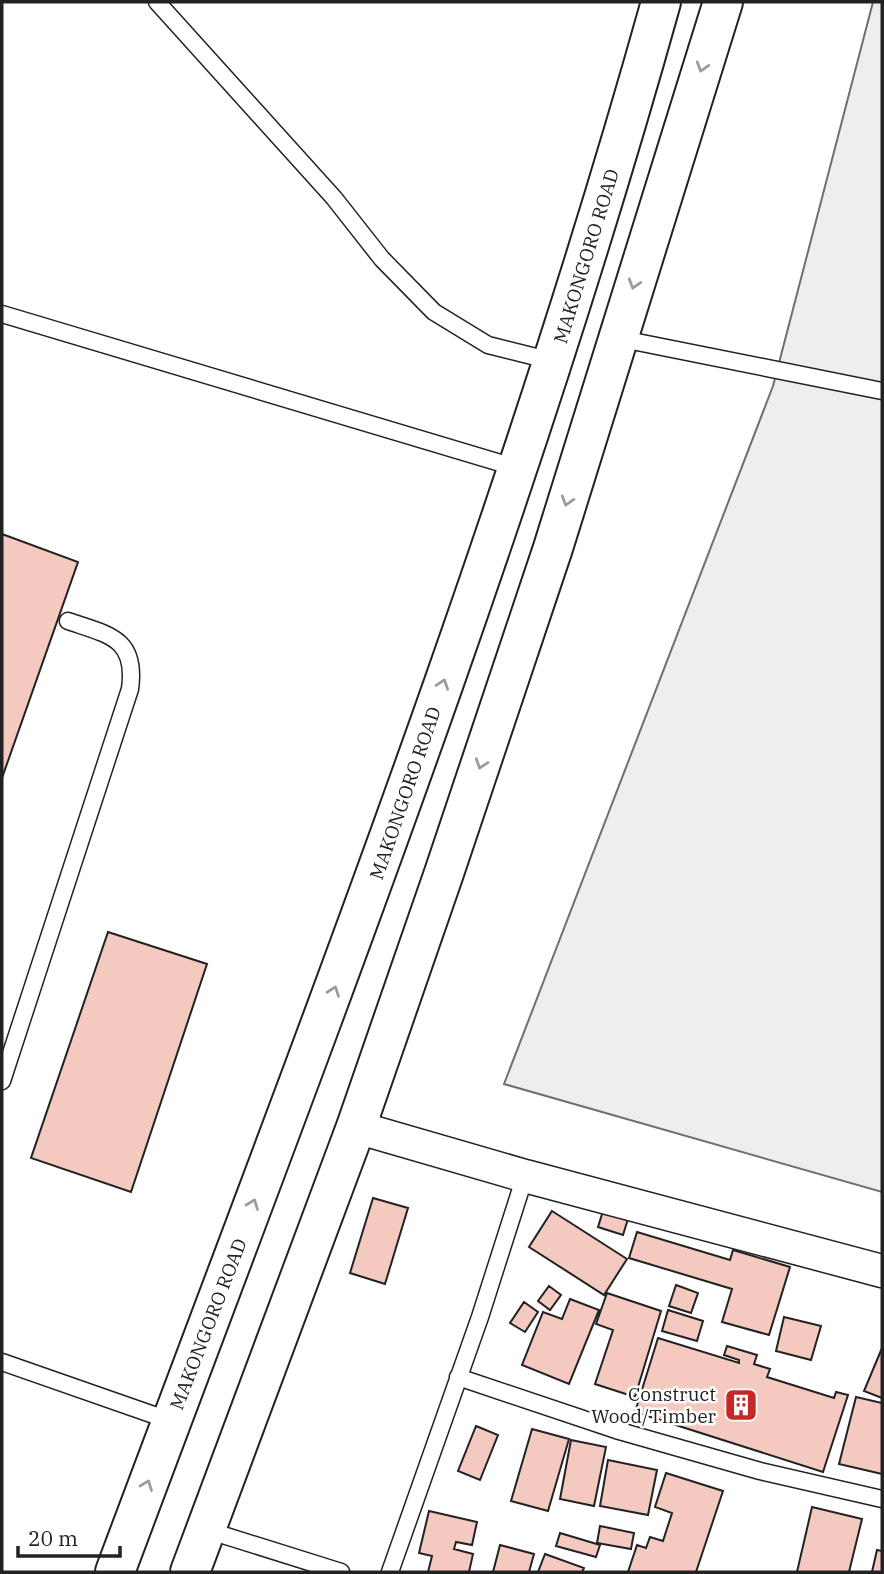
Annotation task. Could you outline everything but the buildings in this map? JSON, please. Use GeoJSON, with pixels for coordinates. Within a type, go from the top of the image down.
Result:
{"type":"FeatureCollection","features":[{"type":"Feature","properties":{"kind":"main road","name":"MAKONGORO ROAD"},"geometry":{"type":"LineString","coordinates":[[115,1572],[390,837],[555,361],[661,2]]}},
{"type":"Feature","properties":{"kind":"main road"},"geometry":{"type":"LineString","coordinates":[[190,1572],[356,1127],[553,548],[723,2]]}},
{"type":"Feature","properties":{"kind":"street"},"geometry":{"type":"LineString","coordinates":[[356,1127],[525,1176],[882,1271]]}},
{"type":"Feature","properties":{"kind":"lane"},"geometry":{"type":"LineString","coordinates":[[157,2],[334,198],[382,259],[433,312],[488,345],[555,361]]}},
{"type":"Feature","properties":{"kind":"lane"},"geometry":{"type":"LineString","coordinates":[[2,314],[517,468]]}},
{"type":"Feature","properties":{"kind":"lane"},"geometry":{"type":"LineString","coordinates":[[617,338],[882,391]]}},
{"type":"Feature","properties":{"kind":"lane"},"geometry":{"type":"LineString","coordinates":[[2,1081],[130,689],[133,666],[126,649],[105,633],[68,621]]}},
{"type":"Feature","properties":{"kind":"lane"},"geometry":{"type":"LineString","coordinates":[[390,1572],[525,1176]]}},
{"type":"Feature","properties":{"kind":"lane"},"geometry":{"type":"LineString","coordinates":[[2,1362],[172,1421]]}},
{"type":"Feature","properties":{"kind":"lane"},"geometry":{"type":"LineString","coordinates":[[458,1377],[615,1430],[761,1471],[882,1499]]}},
{"type":"Feature","properties":{"kind":"lane"},"geometry":{"type":"LineString","coordinates":[[207,1530],[341,1572]]}},
{"type":"Feature","properties":{"kind":"shaded area"},"geometry":{"type":"Polygon","coordinates":[[[873,2],[882,2],[882,1192],[504,1084],[773,386],[873,2]]]}},
{"type":"Feature","properties":{"kind":"place","name":"Construct Wood/Timber"},"geometry":{"type":"Point","coordinates":[741,1405]}}]}
